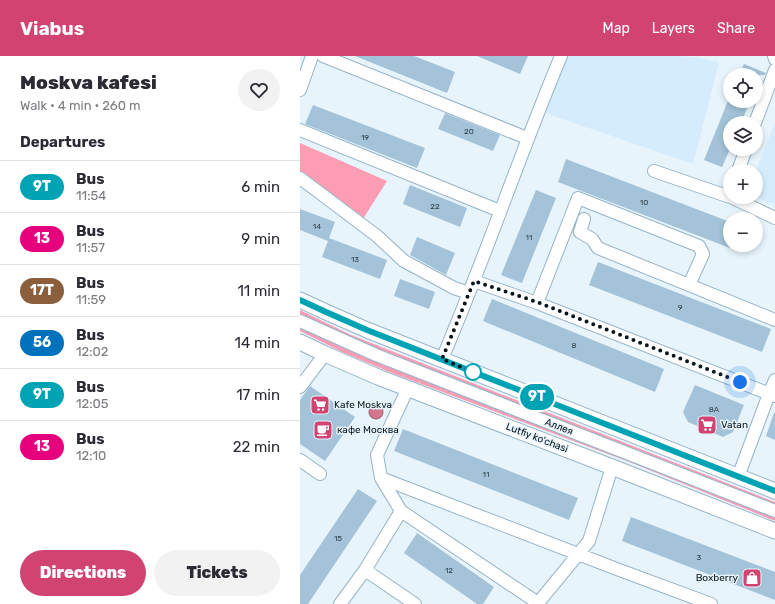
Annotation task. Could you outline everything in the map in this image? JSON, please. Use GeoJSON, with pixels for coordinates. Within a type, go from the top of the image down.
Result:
{"type":"FeatureCollection","features":[{"type":"Feature","properties":{"kind":"main road"},"geometry":{"type":"LineString","coordinates":[[300,300],[367,330],[775,491]]}},
{"type":"Feature","properties":{"kind":"main road","name":"Lutfiy ko'chasi"},"geometry":{"type":"LineString","coordinates":[[300,342],[378,377],[775,531]]}},
{"type":"Feature","properties":{"kind":"street"},"geometry":{"type":"LineString","coordinates":[[300,90],[312,56]]}},
{"type":"Feature","properties":{"kind":"street"},"geometry":{"type":"LineString","coordinates":[[323,56],[527,138]]}},
{"type":"Feature","properties":{"kind":"street"},"geometry":{"type":"LineString","coordinates":[[774,56],[775,60]]}},
{"type":"Feature","properties":{"kind":"street"},"geometry":{"type":"LineString","coordinates":[[442,359],[474,281],[558,57]]}},
{"type":"Feature","properties":{"kind":"street"},"geometry":{"type":"LineString","coordinates":[[758,116],[775,70]]}},
{"type":"Feature","properties":{"kind":"street"},"geometry":{"type":"LineString","coordinates":[[300,130],[500,211]]}},
{"type":"Feature","properties":{"kind":"street"},"geometry":{"type":"LineString","coordinates":[[654,171],[723,194]]}},
{"type":"Feature","properties":{"kind":"street"},"geometry":{"type":"LineString","coordinates":[[300,178],[377,236],[404,261],[454,288],[469,294]]}},
{"type":"Feature","properties":{"kind":"street"},"geometry":{"type":"LineString","coordinates":[[537,302],[578,198],[699,246],[703,254],[689,285]]}},
{"type":"Feature","properties":{"kind":"street"},"geometry":{"type":"LineString","coordinates":[[746,204],[775,218]]}},
{"type":"Feature","properties":{"kind":"street"},"geometry":{"type":"LineString","coordinates":[[584,219],[580,232],[592,240],[598,248],[775,320]]}},
{"type":"Feature","properties":{"kind":"street"},"geometry":{"type":"LineString","coordinates":[[474,281],[537,302],[772,395]]}},
{"type":"Feature","properties":{"kind":"street","name":"Аллея"},"geometry":{"type":"LineString","coordinates":[[300,321],[376,355],[775,512]]}},
{"type":"Feature","properties":{"kind":"street"},"geometry":{"type":"LineString","coordinates":[[300,387],[324,354]]}},
{"type":"Feature","properties":{"kind":"street"},"geometry":{"type":"LineString","coordinates":[[738,477],[772,395],[775,380]]}},
{"type":"Feature","properties":{"kind":"street"},"geometry":{"type":"LineString","coordinates":[[408,388],[377,455],[381,478],[401,511],[538,603],[589,541],[612,467]]}},
{"type":"Feature","properties":{"kind":"street"},"geometry":{"type":"LineString","coordinates":[[300,460],[320,474]]}},
{"type":"Feature","properties":{"kind":"street"},"geometry":{"type":"LineString","coordinates":[[381,478],[711,604]]}},
{"type":"Feature","properties":{"kind":"street"},"geometry":{"type":"LineString","coordinates":[[340,604],[365,570],[401,511]]}},
{"type":"Feature","properties":{"kind":"street"},"geometry":{"type":"LineString","coordinates":[[365,570],[415,604]]}},
{"type":"Feature","properties":{"kind":"shaded area"},"geometry":{"type":"Polygon","coordinates":[[[568,56],[671,56],[694,57],[719,62],[693,164],[545,113],[568,56]]]}},
{"type":"Feature","properties":{"kind":"shaded area"},"geometry":{"type":"Polygon","coordinates":[[[775,122],[775,205],[763,200],[763,164],[759,164],[775,122]]]}},
{"type":"Feature","properties":{"kind":"shaded area"},"geometry":{"type":"Polygon","coordinates":[[[300,143],[387,181],[363,219],[300,172],[300,143]]]}},
{"type":"Feature","properties":{"kind":"shaded area"},"geometry":{"type":"Polygon","coordinates":[[[300,310],[351,335],[775,502],[775,521],[632,463],[392,373],[342,352],[300,331],[300,310]]]}},
{"type":"Feature","properties":{"kind":"shaded area"},"geometry":{"type":"Polygon","coordinates":[[[376,405],[381,407],[383,412],[381,417],[376,419],[371,417],[369,412],[371,407],[376,405]]]}},
{"type":"Feature","properties":{"kind":"building"},"geometry":{"type":"Polygon","coordinates":[[[355,56],[414,56],[455,72],[447,93],[355,56]]]}},
{"type":"Feature","properties":{"kind":"building"},"geometry":{"type":"Polygon","coordinates":[[[477,56],[528,56],[520,74],[477,56]]]}},
{"type":"Feature","properties":{"kind":"building"},"geometry":{"type":"Polygon","coordinates":[[[744,64],[754,68],[742,68],[744,64]]]}},
{"type":"Feature","properties":{"kind":"building"},"geometry":{"type":"Polygon","coordinates":[[[313,105],[425,148],[417,168],[305,124],[313,105]]]}},
{"type":"Feature","properties":{"kind":"building"},"geometry":{"type":"Polygon","coordinates":[[[725,108],[747,108],[744,116],[723,116],[723,156],[727,156],[722,167],[704,160],[725,108]]]}},
{"type":"Feature","properties":{"kind":"building"},"geometry":{"type":"Polygon","coordinates":[[[445,113],[500,135],[493,151],[438,129],[445,113]]]}},
{"type":"Feature","properties":{"kind":"building"},"geometry":{"type":"Polygon","coordinates":[[[566,159],[723,219],[723,245],[558,182],[566,159]]]}},
{"type":"Feature","properties":{"kind":"building"},"geometry":{"type":"Polygon","coordinates":[[[410,185],[467,208],[460,227],[403,204],[410,185]]]}},
{"type":"Feature","properties":{"kind":"building"},"geometry":{"type":"Polygon","coordinates":[[[536,190],[556,198],[522,283],[501,275],[536,190]]]}},
{"type":"Feature","properties":{"kind":"building"},"geometry":{"type":"Polygon","coordinates":[[[300,209],[335,222],[329,238],[387,260],[380,279],[322,257],[328,241],[300,230],[300,209]]]}},
{"type":"Feature","properties":{"kind":"building"},"geometry":{"type":"Polygon","coordinates":[[[417,237],[455,253],[446,275],[410,255],[417,237]]]}},
{"type":"Feature","properties":{"kind":"building"},"geometry":{"type":"Polygon","coordinates":[[[598,262],[771,329],[762,352],[589,285],[598,262]]]}},
{"type":"Feature","properties":{"kind":"building"},"geometry":{"type":"Polygon","coordinates":[[[400,279],[435,292],[429,309],[394,296],[400,279]]]}},
{"type":"Feature","properties":{"kind":"building"},"geometry":{"type":"Polygon","coordinates":[[[492,299],[664,369],[655,392],[483,321],[492,299]]]}},
{"type":"Feature","properties":{"kind":"building","name":"Vatan"},"geometry":{"type":"Polygon","coordinates":[[[695,385],[744,405],[733,432],[723,437],[688,422],[683,412],[695,385]]]}},
{"type":"Feature","properties":{"kind":"building","name":"кафе Москва"},"geometry":{"type":"Polygon","coordinates":[[[310,386],[355,417],[325,461],[300,444],[300,400],[310,386]]]}},
{"type":"Feature","properties":{"kind":"building"},"geometry":{"type":"Polygon","coordinates":[[[775,413],[775,440],[766,436],[775,413]]]}},
{"type":"Feature","properties":{"kind":"building"},"geometry":{"type":"Polygon","coordinates":[[[403,429],[578,498],[569,520],[394,451],[403,429]]]}},
{"type":"Feature","properties":{"kind":"building"},"geometry":{"type":"Polygon","coordinates":[[[358,489],[377,501],[308,604],[300,604],[300,575],[358,489]]]}},
{"type":"Feature","properties":{"kind":"building"},"geometry":{"type":"Polygon","coordinates":[[[631,517],[775,572],[775,600],[622,541],[631,517]]]}},
{"type":"Feature","properties":{"kind":"building"},"geometry":{"type":"Polygon","coordinates":[[[417,533],[494,587],[483,604],[477,604],[404,553],[417,533]]]}},
{"type":"Feature","properties":{"kind":"bus line","name":"9Т"},"geometry":{"type":"LineString","coordinates":[[300,300],[367,330],[775,491]]}},
{"type":"Feature","properties":{"kind":"place","name":"Kafe Moskva"},"geometry":{"type":"Point","coordinates":[320,405]}},
{"type":"Feature","properties":{"kind":"place","name":"Vatan"},"geometry":{"type":"Point","coordinates":[707,425]}},
{"type":"Feature","properties":{"kind":"place","name":"кафе Москва"},"geometry":{"type":"Point","coordinates":[323,430]}},
{"type":"Feature","properties":{"kind":"place","name":"Boxberry"},"geometry":{"type":"Point","coordinates":[752,578]}},
{"type":"Feature","properties":{"kind":"route"},"geometry":{"type":"LineString","coordinates":[[473,372],[442,359],[474,281],[537,302],[740,382]]}}]}
